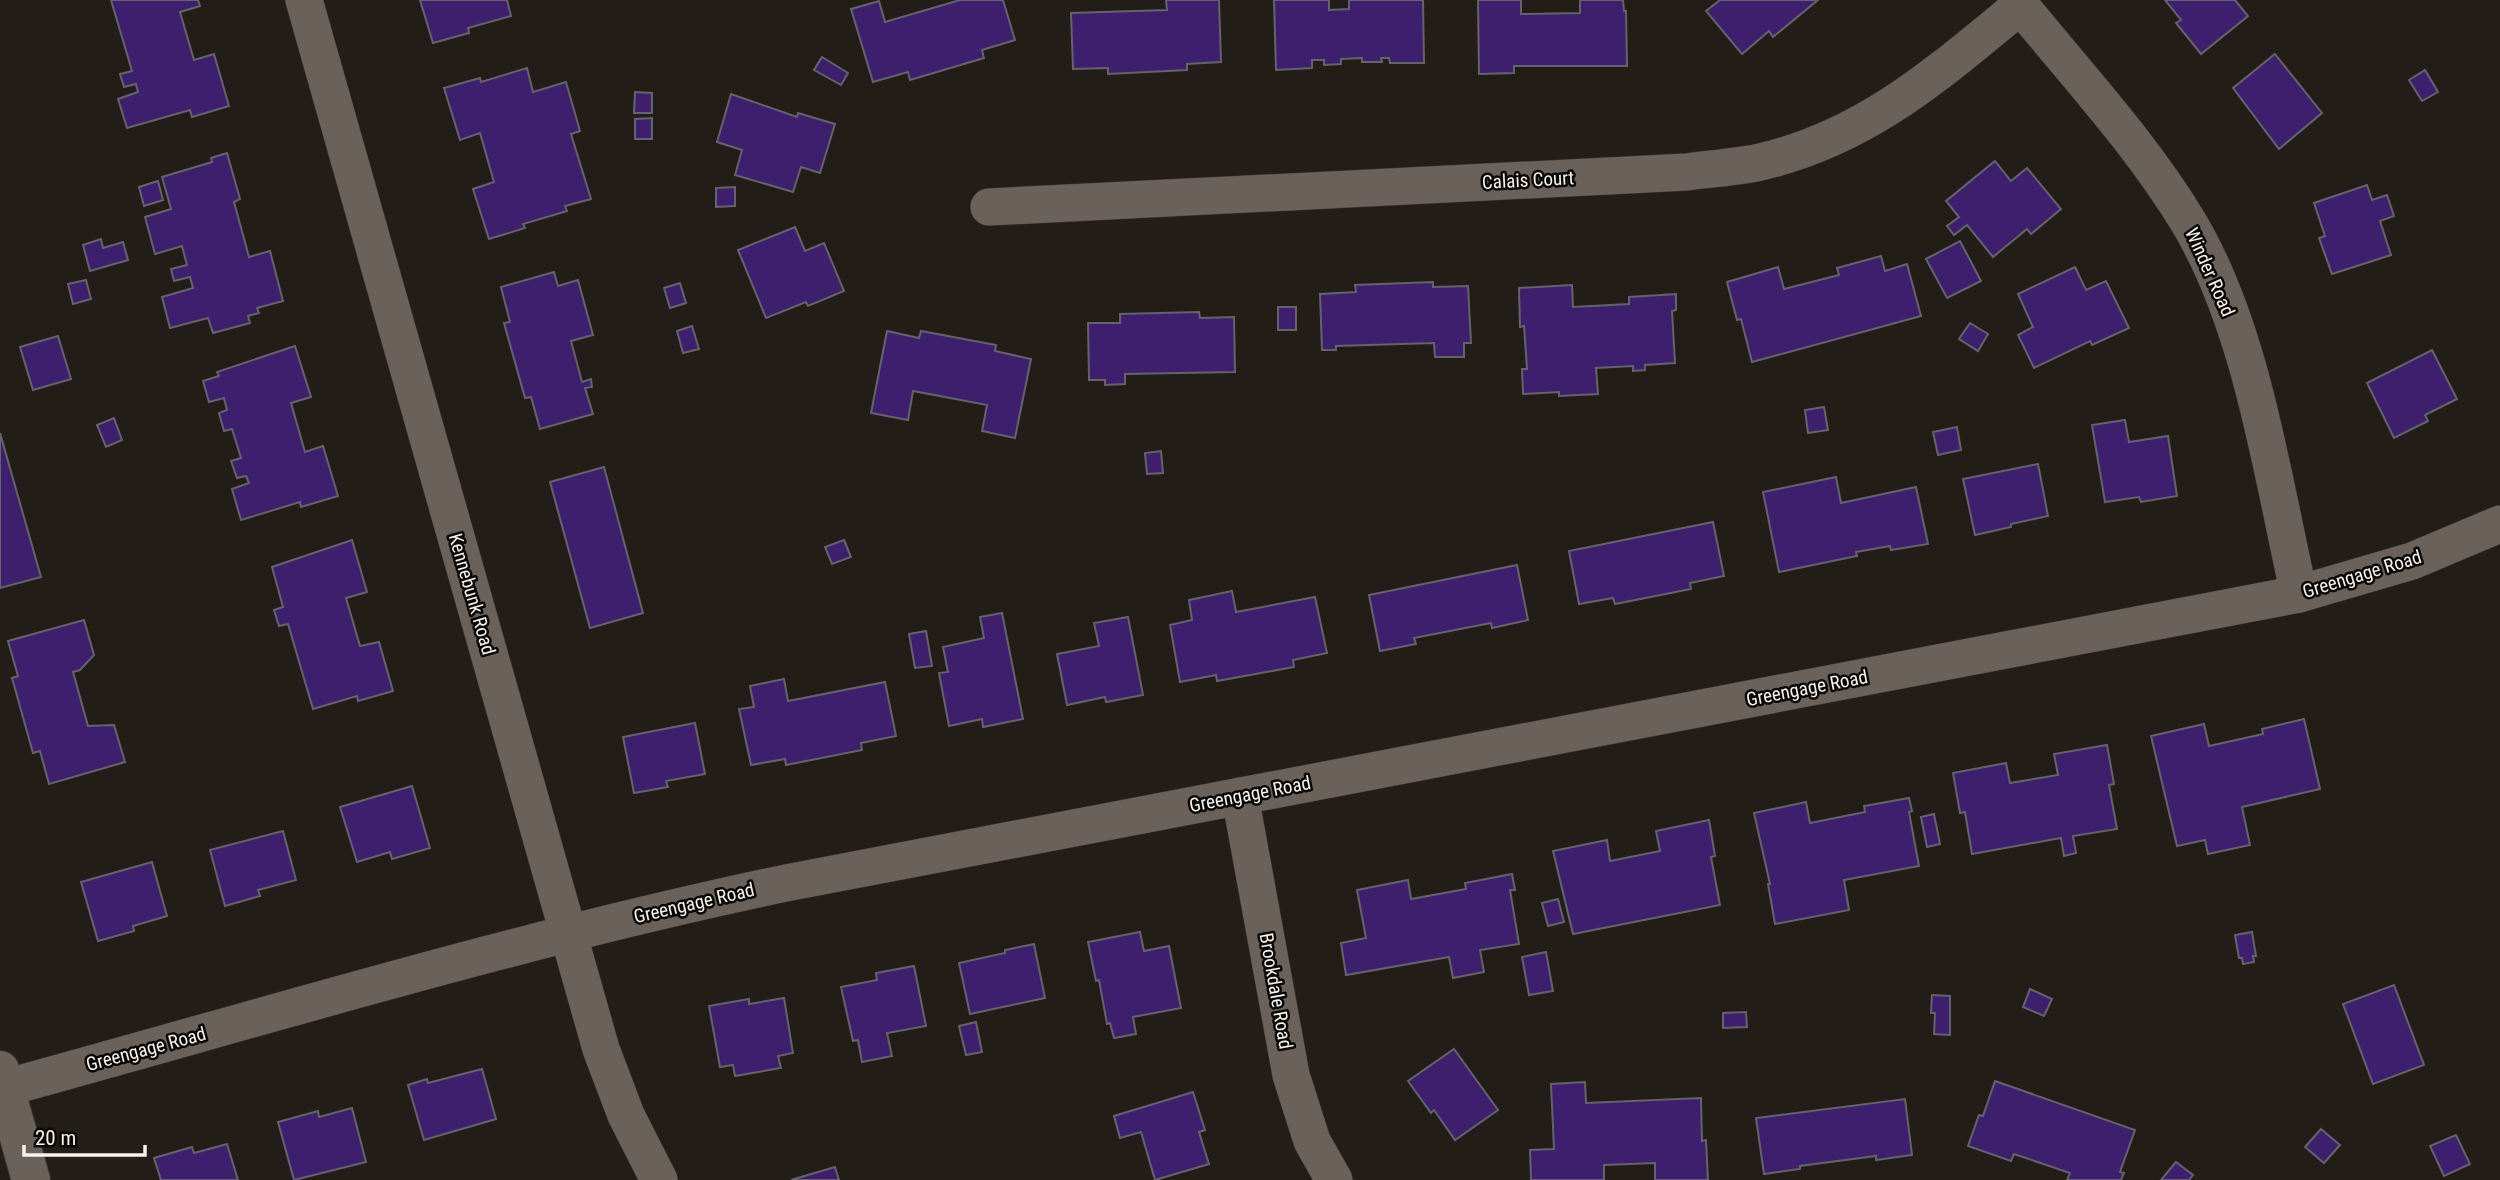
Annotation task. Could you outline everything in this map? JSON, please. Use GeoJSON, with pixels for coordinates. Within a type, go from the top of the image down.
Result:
{"type":"FeatureCollection","features":[{"type":"Feature","properties":{"kind":"street","name":"Kennebunk Road"},"geometry":{"type":"LineString","coordinates":[[304,0],[601,1049],[626,1115],[659,1180]]}},
{"type":"Feature","properties":{"kind":"street","name":"Calais Court"},"geometry":{"type":"LineString","coordinates":[[989,207],[1687,172],[1756,163],[1819,143],[1875,117],[1927,82],[2018,3]]}},
{"type":"Feature","properties":{"kind":"street","name":"Winder Road"},"geometry":{"type":"LineString","coordinates":[[2018,3],[2137,148],[2189,224],[2227,303],[2253,388],[2299,594]]}},
{"type":"Feature","properties":{"kind":"street","name":"Greengage Road"},"geometry":{"type":"LineString","coordinates":[[3,1079],[567,933],[786,883],[2299,594],[2412,561],[2500,524]]}},
{"type":"Feature","properties":{"kind":"street","name":"Brookdale Road"},"geometry":{"type":"LineString","coordinates":[[1240,796],[1291,1075],[1312,1141],[1334,1180]]}},
{"type":"Feature","properties":{"kind":"street"},"geometry":{"type":"LineString","coordinates":[[3,1079],[31,1180]]}},
{"type":"Feature","properties":{"kind":"building"},"geometry":{"type":"Polygon","coordinates":[[[111,0],[198,0],[200,6],[180,12],[194,60],[214,54],[229,106],[192,117],[190,110],[127,128],[118,99],[138,92],[136,84],[124,87],[120,74],[132,71],[111,0]]]}},
{"type":"Feature","properties":{"kind":"building"},"geometry":{"type":"Polygon","coordinates":[[[420,0],[507,0],[511,16],[468,28],[469,33],[433,43],[420,0]]]}},
{"type":"Feature","properties":{"kind":"building"},"geometry":{"type":"Polygon","coordinates":[[[960,0],[1003,0],[1015,40],[982,50],[984,58],[910,80],[908,72],[873,82],[851,9],[879,1],[885,22],[960,0]]]}},
{"type":"Feature","properties":{"kind":"building"},"geometry":{"type":"Polygon","coordinates":[[[1166,0],[1219,0],[1221,62],[1187,64],[1187,70],[1108,74],[1108,68],[1073,69],[1071,13],[1167,10],[1166,0]]]}},
{"type":"Feature","properties":{"kind":"building"},"geometry":{"type":"Polygon","coordinates":[[[1274,0],[1329,0],[1329,10],[1349,9],[1349,0],[1423,0],[1424,63],[1390,63],[1389,58],[1381,58],[1382,62],[1362,62],[1362,58],[1341,59],[1341,64],[1324,65],[1324,60],[1312,60],[1312,68],[1276,70],[1274,0]]]}},
{"type":"Feature","properties":{"kind":"building"},"geometry":{"type":"Polygon","coordinates":[[[1478,0],[1521,0],[1521,14],[1580,13],[1580,0],[1623,0],[1626,11],[1627,66],[1514,66],[1514,73],[1479,74],[1478,0]]]}},
{"type":"Feature","properties":{"kind":"building"},"geometry":{"type":"Polygon","coordinates":[[[1720,0],[1818,0],[1773,37],[1769,31],[1742,54],[1706,11],[1720,0]]]}},
{"type":"Feature","properties":{"kind":"building"},"geometry":{"type":"Polygon","coordinates":[[[2165,0],[2235,0],[2248,16],[2201,54],[2176,23],[2181,20],[2165,0]]]}},
{"type":"Feature","properties":{"kind":"building"},"geometry":{"type":"Polygon","coordinates":[[[2275,54],[2322,113],[2279,149],[2233,88],[2275,54]]]}},
{"type":"Feature","properties":{"kind":"building"},"geometry":{"type":"Polygon","coordinates":[[[822,57],[848,73],[841,85],[814,70],[822,57]]]}},
{"type":"Feature","properties":{"kind":"building"},"geometry":{"type":"Polygon","coordinates":[[[527,68],[533,92],[566,82],[580,131],[571,134],[591,199],[565,206],[567,211],[523,224],[525,228],[489,239],[473,189],[494,182],[480,133],[460,140],[444,88],[480,78],[481,82],[527,68]]]}},
{"type":"Feature","properties":{"kind":"building"},"geometry":{"type":"Polygon","coordinates":[[[2425,70],[2438,92],[2422,101],[2409,80],[2425,70]]]}},
{"type":"Feature","properties":{"kind":"building"},"geometry":{"type":"Polygon","coordinates":[[[635,92],[652,93],[652,113],[634,113],[635,92]]]}},
{"type":"Feature","properties":{"kind":"building"},"geometry":{"type":"Polygon","coordinates":[[[731,94],[797,117],[798,113],[835,124],[820,173],[801,167],[793,192],[735,175],[742,150],[717,142],[731,94]]]}},
{"type":"Feature","properties":{"kind":"building"},"geometry":{"type":"Polygon","coordinates":[[[652,118],[652,139],[635,139],[635,119],[652,118]]]}},
{"type":"Feature","properties":{"kind":"building"},"geometry":{"type":"Polygon","coordinates":[[[227,153],[240,199],[234,202],[249,257],[270,251],[283,301],[257,308],[259,313],[248,316],[250,323],[213,333],[208,318],[170,328],[162,297],[193,288],[190,277],[174,281],[171,269],[187,265],[182,246],[155,254],[145,217],[171,209],[162,177],[212,162],[211,158],[227,153]]]}},
{"type":"Feature","properties":{"kind":"building"},"geometry":{"type":"Polygon","coordinates":[[[1995,161],[2011,181],[2027,168],[2061,209],[2031,234],[2027,229],[1993,257],[1967,225],[1954,235],[1947,226],[1959,217],[1946,201],[1995,161]]]}},
{"type":"Feature","properties":{"kind":"building"},"geometry":{"type":"Polygon","coordinates":[[[158,181],[163,200],[144,206],[139,187],[158,181]]]}},
{"type":"Feature","properties":{"kind":"building"},"geometry":{"type":"Polygon","coordinates":[[[2367,185],[2372,200],[2387,195],[2394,216],[2380,221],[2391,255],[2332,274],[2319,238],[2325,236],[2314,203],[2367,185]]]}},
{"type":"Feature","properties":{"kind":"building"},"geometry":{"type":"Polygon","coordinates":[[[735,187],[735,206],[716,207],[716,188],[735,187]]]}},
{"type":"Feature","properties":{"kind":"building"},"geometry":{"type":"Polygon","coordinates":[[[795,227],[805,251],[824,243],[844,291],[808,306],[806,302],[766,318],[738,250],[795,227]]]}},
{"type":"Feature","properties":{"kind":"building"},"geometry":{"type":"Polygon","coordinates":[[[101,239],[103,248],[123,242],[128,260],[90,271],[83,245],[101,239]]]}},
{"type":"Feature","properties":{"kind":"building"},"geometry":{"type":"Polygon","coordinates":[[[1960,241],[1981,281],[1947,298],[1926,259],[1960,241]]]}},
{"type":"Feature","properties":{"kind":"building"},"geometry":{"type":"Polygon","coordinates":[[[1881,256],[1885,271],[1907,264],[1921,316],[1752,362],[1741,319],[1737,320],[1727,282],[1778,267],[1784,289],[1839,275],[1837,268],[1881,256]]]}},
{"type":"Feature","properties":{"kind":"building"},"geometry":{"type":"Polygon","coordinates":[[[2075,267],[2086,290],[2106,281],[2129,328],[2092,345],[2090,341],[2034,368],[2018,335],[2033,327],[2018,294],[2075,267]]]}},
{"type":"Feature","properties":{"kind":"building"},"geometry":{"type":"Polygon","coordinates":[[[554,272],[558,286],[578,280],[593,335],[571,341],[582,382],[591,379],[592,387],[585,388],[593,414],[540,429],[531,397],[525,398],[504,323],[510,322],[501,287],[554,272]]]}},
{"type":"Feature","properties":{"kind":"building"},"geometry":{"type":"Polygon","coordinates":[[[86,280],[91,299],[73,304],[68,284],[86,280]]]}},
{"type":"Feature","properties":{"kind":"building"},"geometry":{"type":"Polygon","coordinates":[[[1433,282],[1433,287],[1468,286],[1471,343],[1464,343],[1464,357],[1435,357],[1434,343],[1336,346],[1336,350],[1322,350],[1320,294],[1356,292],[1355,285],[1433,282]]]}},
{"type":"Feature","properties":{"kind":"building"},"geometry":{"type":"Polygon","coordinates":[[[680,283],[686,303],[670,308],[664,288],[680,283]]]}},
{"type":"Feature","properties":{"kind":"building"},"geometry":{"type":"Polygon","coordinates":[[[1572,285],[1573,307],[1629,304],[1629,297],[1676,294],[1676,310],[1672,311],[1675,363],[1645,365],[1645,370],[1633,371],[1633,366],[1596,368],[1598,394],[1523,394],[1522,369],[1527,369],[1524,326],[1520,327],[1519,288],[1572,285]]]}},
{"type":"Feature","properties":{"kind":"building"},"geometry":{"type":"Polygon","coordinates":[[[1278,307],[1296,307],[1296,330],[1278,330],[1278,307]]]}},
{"type":"Feature","properties":{"kind":"building"},"geometry":{"type":"Polygon","coordinates":[[[1199,312],[1200,318],[1234,317],[1235,372],[1125,374],[1125,384],[1105,385],[1105,380],[1089,380],[1088,323],[1120,323],[1120,314],[1199,312]]]}},
{"type":"Feature","properties":{"kind":"building"},"geometry":{"type":"Polygon","coordinates":[[[1970,323],[1988,334],[1978,351],[1959,339],[1970,323]]]}},
{"type":"Feature","properties":{"kind":"building"},"geometry":{"type":"Polygon","coordinates":[[[692,326],[699,349],[683,353],[677,331],[692,326]]]}},
{"type":"Feature","properties":{"kind":"building"},"geometry":{"type":"Polygon","coordinates":[[[887,331],[919,338],[921,331],[996,345],[995,351],[1031,359],[1015,438],[982,431],[987,405],[913,391],[908,420],[871,413],[887,331]]]}},
{"type":"Feature","properties":{"kind":"building"},"geometry":{"type":"Polygon","coordinates":[[[58,336],[71,379],[33,390],[20,347],[58,336]]]}},
{"type":"Feature","properties":{"kind":"building"},"geometry":{"type":"Polygon","coordinates":[[[295,346],[311,397],[291,403],[305,452],[323,446],[338,496],[301,507],[300,502],[241,520],[232,489],[249,483],[246,476],[237,478],[231,461],[241,458],[232,429],[224,431],[219,413],[227,410],[224,398],[209,402],[203,381],[219,376],[217,372],[295,346]]]}},
{"type":"Feature","properties":{"kind":"building"},"geometry":{"type":"Polygon","coordinates":[[[2432,350],[2457,399],[2425,415],[2428,421],[2394,438],[2367,383],[2432,350]]]}},
{"type":"Feature","properties":{"kind":"building"},"geometry":{"type":"Polygon","coordinates":[[[1824,407],[1828,430],[1808,433],[1805,410],[1824,407]]]}},
{"type":"Feature","properties":{"kind":"building"},"geometry":{"type":"Polygon","coordinates":[[[114,418],[122,440],[106,447],[97,425],[114,418]]]}},
{"type":"Feature","properties":{"kind":"building"},"geometry":{"type":"Polygon","coordinates":[[[2125,420],[2129,442],[2168,436],[2177,496],[2141,502],[2139,497],[2105,502],[2092,425],[2125,420]]]}},
{"type":"Feature","properties":{"kind":"building"},"geometry":{"type":"Polygon","coordinates":[[[1957,427],[1961,450],[1938,455],[1933,432],[1957,427]]]}},
{"type":"Feature","properties":{"kind":"building"},"geometry":{"type":"Polygon","coordinates":[[[0,433],[41,577],[0,588],[0,433]]]}},
{"type":"Feature","properties":{"kind":"building"},"geometry":{"type":"Polygon","coordinates":[[[1161,451],[1163,473],[1147,474],[1145,453],[1161,451]]]}},
{"type":"Feature","properties":{"kind":"building"},"geometry":{"type":"Polygon","coordinates":[[[2038,464],[2048,516],[1975,535],[1963,479],[2038,464]]]}},
{"type":"Feature","properties":{"kind":"building"},"geometry":{"type":"Polygon","coordinates":[[[604,467],[643,613],[590,628],[550,482],[604,467]]]}},
{"type":"Feature","properties":{"kind":"building"},"geometry":{"type":"Polygon","coordinates":[[[1836,477],[1841,503],[1916,487],[1928,544],[1891,550],[1890,546],[1856,552],[1857,556],[1779,572],[1763,492],[1836,477]]]}},
{"type":"Feature","properties":{"kind":"building"},"geometry":{"type":"Polygon","coordinates":[[[1713,522],[1724,576],[1690,583],[1691,589],[1615,604],[1613,598],[1579,604],[1569,551],[1713,522]]]}},
{"type":"Feature","properties":{"kind":"building"},"geometry":{"type":"Polygon","coordinates":[[[352,540],[367,592],[346,598],[360,646],[379,642],[393,691],[358,701],[357,696],[313,709],[288,624],[279,626],[274,610],[283,607],[272,567],[352,540]]]}},
{"type":"Feature","properties":{"kind":"building"},"geometry":{"type":"Polygon","coordinates":[[[844,540],[851,557],[832,564],[825,547],[844,540]]]}},
{"type":"Feature","properties":{"kind":"building"},"geometry":{"type":"Polygon","coordinates":[[[1517,565],[1528,620],[1492,628],[1491,623],[1414,638],[1416,644],[1380,651],[1369,595],[1517,565]]]}},
{"type":"Feature","properties":{"kind":"building"},"geometry":{"type":"Polygon","coordinates":[[[1232,591],[1236,612],[1315,597],[1327,653],[1293,660],[1294,667],[1217,681],[1216,675],[1180,682],[1170,625],[1192,620],[1189,600],[1232,591]]]}},
{"type":"Feature","properties":{"kind":"building"},"geometry":{"type":"Polygon","coordinates":[[[1002,613],[1023,719],[983,727],[982,719],[949,726],[939,673],[948,672],[943,647],[984,638],[980,617],[1002,613]]]}},
{"type":"Feature","properties":{"kind":"building"},"geometry":{"type":"Polygon","coordinates":[[[1128,617],[1143,695],[1106,702],[1105,697],[1067,705],[1057,654],[1099,646],[1094,623],[1128,617]]]}},
{"type":"Feature","properties":{"kind":"building"},"geometry":{"type":"Polygon","coordinates":[[[84,620],[94,655],[80,670],[73,672],[88,726],[114,725],[125,762],[49,784],[40,751],[33,753],[12,678],[18,676],[8,641],[84,620]]]}},
{"type":"Feature","properties":{"kind":"building"},"geometry":{"type":"Polygon","coordinates":[[[926,631],[932,666],[915,668],[909,634],[926,631]]]}},
{"type":"Feature","properties":{"kind":"building"},"geometry":{"type":"Polygon","coordinates":[[[784,679],[788,701],[885,682],[896,736],[861,743],[862,750],[786,765],[785,759],[751,765],[739,709],[754,707],[750,686],[784,679]]]}},
{"type":"Feature","properties":{"kind":"building"},"geometry":{"type":"Polygon","coordinates":[[[2304,719],[2320,789],[2242,807],[2250,845],[2208,854],[2205,840],[2177,846],[2151,736],[2204,724],[2209,746],[2263,734],[2262,729],[2304,719]]]}},
{"type":"Feature","properties":{"kind":"building"},"geometry":{"type":"Polygon","coordinates":[[[695,723],[705,774],[666,781],[668,787],[634,793],[623,737],[695,723]]]}},
{"type":"Feature","properties":{"kind":"building"},"geometry":{"type":"Polygon","coordinates":[[[2107,745],[2114,784],[2109,785],[2117,829],[2073,836],[2076,853],[2064,856],[2061,838],[1972,854],[1965,812],[1960,813],[1953,773],[2006,763],[2010,783],[2058,775],[2054,754],[2107,745]]]}},
{"type":"Feature","properties":{"kind":"building"},"geometry":{"type":"Polygon","coordinates":[[[412,786],[430,848],[392,859],[390,852],[357,862],[340,807],[412,786]]]}},
{"type":"Feature","properties":{"kind":"building"},"geometry":{"type":"Polygon","coordinates":[[[1909,798],[1919,866],[1844,880],[1849,910],[1775,924],[1770,884],[1754,813],[1806,802],[1810,823],[1865,812],[1864,806],[1909,798]]]}},
{"type":"Feature","properties":{"kind":"building"},"geometry":{"type":"Polygon","coordinates":[[[1934,814],[1940,844],[1927,847],[1921,817],[1934,814]]]}},
{"type":"Feature","properties":{"kind":"building"},"geometry":{"type":"Polygon","coordinates":[[[1709,820],[1715,856],[1711,857],[1720,905],[1573,934],[1553,851],[1607,840],[1610,861],[1660,851],[1656,831],[1709,820]]]}},
{"type":"Feature","properties":{"kind":"building"},"geometry":{"type":"Polygon","coordinates":[[[283,831],[296,880],[258,890],[260,896],[225,906],[210,850],[283,831]]]}},
{"type":"Feature","properties":{"kind":"building"},"geometry":{"type":"Polygon","coordinates":[[[152,862],[167,916],[133,926],[134,931],[98,941],[81,882],[152,862]]]}},
{"type":"Feature","properties":{"kind":"building"},"geometry":{"type":"Polygon","coordinates":[[[1512,874],[1515,890],[1510,890],[1519,944],[1480,950],[1484,972],[1453,978],[1449,957],[1346,975],[1341,943],[1366,938],[1357,890],[1408,880],[1411,899],[1466,889],[1465,883],[1512,874]]]}},
{"type":"Feature","properties":{"kind":"building"},"geometry":{"type":"Polygon","coordinates":[[[1558,899],[1564,922],[1548,926],[1542,903],[1558,899]]]}},
{"type":"Feature","properties":{"kind":"building"},"geometry":{"type":"Polygon","coordinates":[[[1140,932],[1144,951],[1169,946],[1181,1008],[1133,1017],[1136,1034],[1114,1038],[1110,1023],[1107,1024],[1099,980],[1096,981],[1088,942],[1140,932]]]}},
{"type":"Feature","properties":{"kind":"building"},"geometry":{"type":"Polygon","coordinates":[[[2252,932],[2256,956],[2253,956],[2254,962],[2243,964],[2242,958],[2239,958],[2235,935],[2252,932]]]}},
{"type":"Feature","properties":{"kind":"building"},"geometry":{"type":"Polygon","coordinates":[[[1034,944],[1045,998],[970,1014],[959,963],[1034,944]]]}},
{"type":"Feature","properties":{"kind":"building"},"geometry":{"type":"Polygon","coordinates":[[[1546,952],[1553,991],[1529,995],[1522,957],[1546,952]]]}},
{"type":"Feature","properties":{"kind":"building"},"geometry":{"type":"Polygon","coordinates":[[[914,966],[926,1026],[887,1033],[892,1056],[862,1062],[858,1040],[853,1041],[841,987],[877,980],[876,973],[914,966]]]}},
{"type":"Feature","properties":{"kind":"building"},"geometry":{"type":"Polygon","coordinates":[[[2394,985],[2424,1065],[2373,1084],[2343,1004],[2394,985]]]}},
{"type":"Feature","properties":{"kind":"building"},"geometry":{"type":"Polygon","coordinates":[[[2030,989],[2052,999],[2044,1016],[2023,1007],[2030,989]]]}},
{"type":"Feature","properties":{"kind":"building"},"geometry":{"type":"Polygon","coordinates":[[[1932,995],[1950,996],[1950,1035],[1934,1034],[1932,995]]]}},
{"type":"Feature","properties":{"kind":"building"},"geometry":{"type":"Polygon","coordinates":[[[784,998],[793,1053],[778,1056],[781,1068],[735,1076],[733,1065],[720,1067],[709,1006],[749,999],[749,1004],[784,998]]]}},
{"type":"Feature","properties":{"kind":"building"},"geometry":{"type":"Polygon","coordinates":[[[1746,1012],[1747,1027],[1723,1028],[1723,1013],[1746,1012]]]}},
{"type":"Feature","properties":{"kind":"building"},"geometry":{"type":"Polygon","coordinates":[[[976,1022],[982,1052],[966,1055],[959,1026],[976,1022]]]}},
{"type":"Feature","properties":{"kind":"building"},"geometry":{"type":"Polygon","coordinates":[[[1454,1049],[1498,1110],[1455,1140],[1434,1110],[1431,1113],[1408,1081],[1454,1049]]]}},
{"type":"Feature","properties":{"kind":"building"},"geometry":{"type":"Polygon","coordinates":[[[482,1069],[496,1119],[424,1140],[408,1085],[427,1079],[428,1083],[482,1069]]]}},
{"type":"Feature","properties":{"kind":"building"},"geometry":{"type":"Polygon","coordinates":[[[1995,1081],[2135,1130],[2120,1172],[2124,1173],[2121,1180],[2067,1180],[2070,1173],[2014,1154],[2011,1161],[1968,1146],[1979,1115],[1983,1116],[1995,1081]]]}},
{"type":"Feature","properties":{"kind":"building"},"geometry":{"type":"Polygon","coordinates":[[[1585,1082],[1586,1103],[1701,1098],[1702,1141],[1706,1140],[1708,1180],[1655,1180],[1655,1163],[1604,1165],[1604,1180],[1531,1180],[1530,1150],[1554,1149],[1551,1084],[1585,1082]]]}},
{"type":"Feature","properties":{"kind":"building"},"geometry":{"type":"Polygon","coordinates":[[[1193,1092],[1205,1130],[1199,1132],[1209,1164],[1155,1180],[1141,1132],[1120,1138],[1114,1116],[1193,1092]]]}},
{"type":"Feature","properties":{"kind":"building"},"geometry":{"type":"Polygon","coordinates":[[[1905,1099],[1912,1155],[1876,1160],[1876,1156],[1800,1166],[1800,1169],[1764,1174],[1756,1118],[1905,1099]]]}},
{"type":"Feature","properties":{"kind":"building"},"geometry":{"type":"Polygon","coordinates":[[[352,1108],[366,1162],[294,1180],[278,1122],[318,1111],[319,1117],[352,1108]]]}},
{"type":"Feature","properties":{"kind":"building"},"geometry":{"type":"Polygon","coordinates":[[[2321,1129],[2340,1145],[2324,1163],[2305,1147],[2321,1129]]]}},
{"type":"Feature","properties":{"kind":"building"},"geometry":{"type":"Polygon","coordinates":[[[2456,1135],[2470,1164],[2444,1176],[2430,1146],[2456,1135]]]}},
{"type":"Feature","properties":{"kind":"building"},"geometry":{"type":"Polygon","coordinates":[[[227,1144],[238,1180],[161,1180],[154,1158],[192,1147],[194,1153],[227,1144]]]}},
{"type":"Feature","properties":{"kind":"building"},"geometry":{"type":"Polygon","coordinates":[[[2176,1162],[2193,1175],[2189,1180],[2161,1180],[2176,1162]]]}},
{"type":"Feature","properties":{"kind":"building"},"geometry":{"type":"Polygon","coordinates":[[[835,1167],[839,1180],[791,1180],[835,1167]]]}}]}
